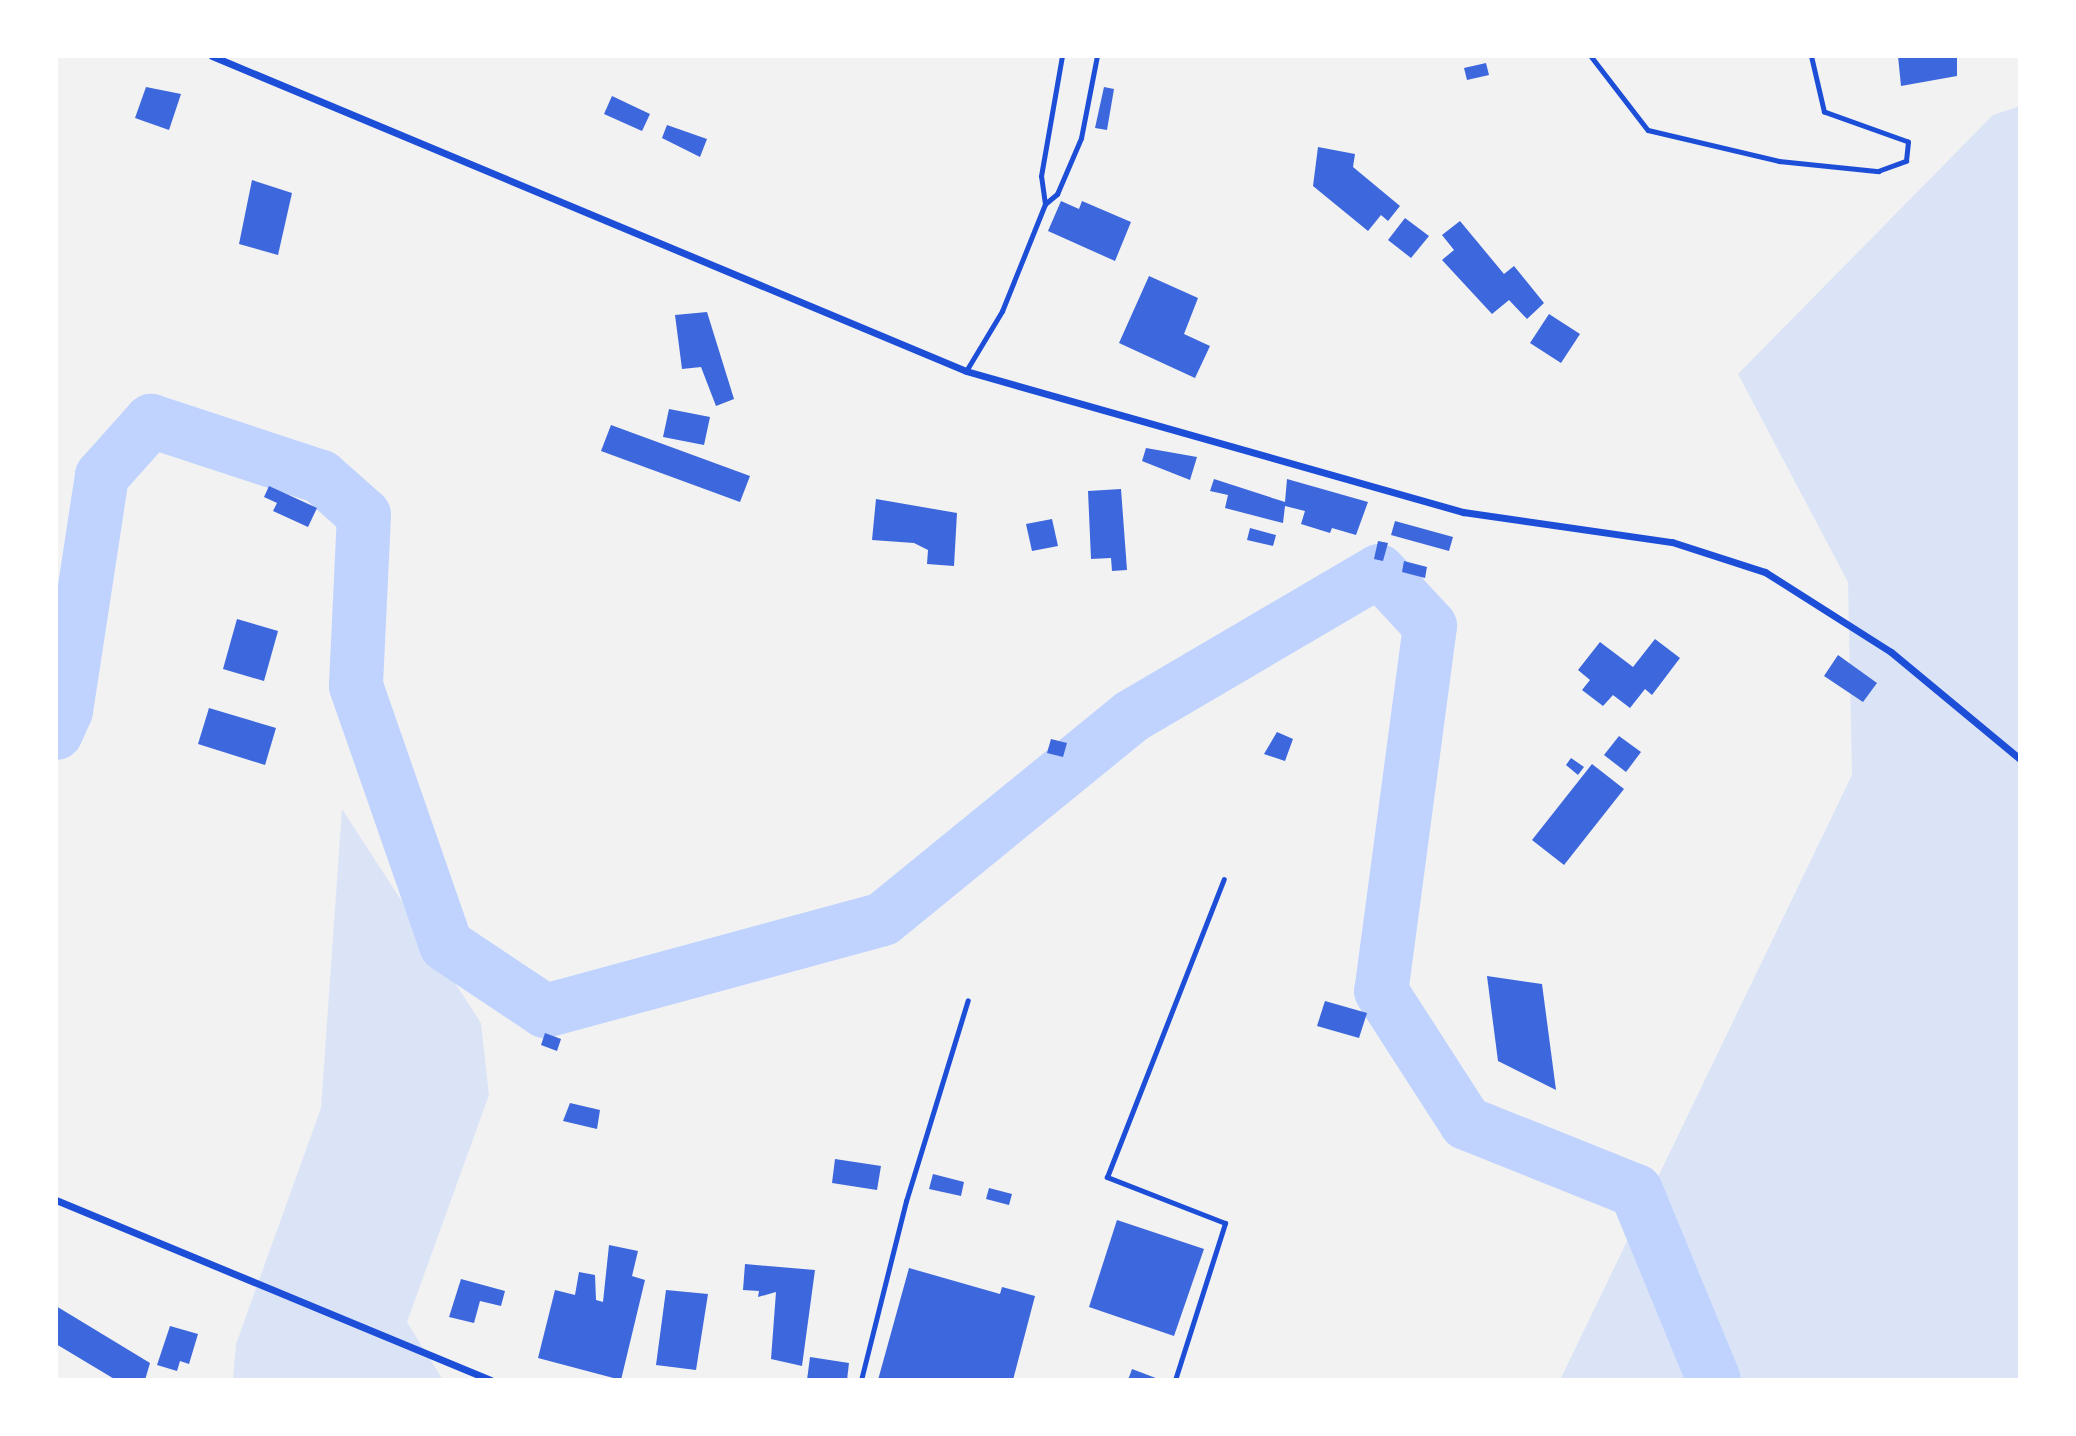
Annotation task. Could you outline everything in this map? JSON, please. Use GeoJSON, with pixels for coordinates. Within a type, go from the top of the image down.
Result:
{"type":"FeatureCollection","features":[{"type":"Feature","properties":{"kind":"street"},"geometry":{"type":"LineString","coordinates":[[212,56],[966,371],[1463,512],[1672,542],[1765,572],[1891,652],[2020,759]]}},
{"type":"Feature","properties":{"kind":"street"},"geometry":{"type":"LineString","coordinates":[[56,1200],[491,1380]]}},
{"type":"Feature","properties":{"kind":"lane"},"geometry":{"type":"LineString","coordinates":[[1045,204],[1041,176],[1062,56]]}},
{"type":"Feature","properties":{"kind":"lane"},"geometry":{"type":"LineString","coordinates":[[966,371],[1002,311],[1045,204],[1082,138],[1097,56]]}},
{"type":"Feature","properties":{"kind":"lane"},"geometry":{"type":"LineString","coordinates":[[1175,1380],[1226,1223],[1107,1177],[1224,879]]}},
{"type":"Feature","properties":{"kind":"lane"},"geometry":{"type":"LineString","coordinates":[[861,1380],[906,1201],[968,1000]]}},
{"type":"Feature","properties":{"kind":"path"},"geometry":{"type":"LineString","coordinates":[[1591,56],[1648,130],[1779,161],[1878,172],[1906,161],[1908,142],[1824,112],[1811,56]]}},
{"type":"Feature","properties":{"kind":"shaded area"},"geometry":{"type":"Polygon","coordinates":[[[2020,106],[2020,1380],[1560,1380],[1852,775],[1848,582],[1738,374],[1993,115],[2020,106]]]}},
{"type":"Feature","properties":{"kind":"shaded area"},"geometry":{"type":"Polygon","coordinates":[[[342,809],[481,1023],[489,1095],[407,1322],[443,1380],[233,1380],[236,1344],[321,1108],[342,809]]]}},
{"type":"Feature","properties":{"kind":"building"},"geometry":{"type":"Polygon","coordinates":[[[1898,56],[1957,56],[1957,76],[1901,86],[1898,56]]]}},
{"type":"Feature","properties":{"kind":"building"},"geometry":{"type":"Polygon","coordinates":[[[1486,63],[1489,75],[1467,80],[1464,68],[1486,63]]]}},
{"type":"Feature","properties":{"kind":"building"},"geometry":{"type":"Polygon","coordinates":[[[146,87],[181,94],[169,130],[135,118],[146,87]]]}},
{"type":"Feature","properties":{"kind":"building"},"geometry":{"type":"Polygon","coordinates":[[[1104,87],[1114,89],[1107,130],[1095,128],[1104,87]]]}},
{"type":"Feature","properties":{"kind":"building"},"geometry":{"type":"Polygon","coordinates":[[[612,96],[650,114],[642,131],[604,114],[612,96]]]}},
{"type":"Feature","properties":{"kind":"building"},"geometry":{"type":"Polygon","coordinates":[[[667,125],[707,139],[700,157],[662,138],[667,125]]]}},
{"type":"Feature","properties":{"kind":"building"},"geometry":{"type":"Polygon","coordinates":[[[1318,147],[1355,154],[1353,167],[1400,206],[1388,221],[1381,215],[1368,231],[1313,186],[1318,147]]]}},
{"type":"Feature","properties":{"kind":"building"},"geometry":{"type":"Polygon","coordinates":[[[252,180],[292,193],[278,255],[239,244],[252,180]]]}},
{"type":"Feature","properties":{"kind":"building"},"geometry":{"type":"Polygon","coordinates":[[[1061,201],[1079,209],[1082,201],[1131,222],[1115,261],[1048,231],[1061,201]]]}},
{"type":"Feature","properties":{"kind":"building"},"geometry":{"type":"Polygon","coordinates":[[[1405,218],[1429,236],[1411,258],[1388,240],[1405,218]]]}},
{"type":"Feature","properties":{"kind":"building"},"geometry":{"type":"Polygon","coordinates":[[[1460,221],[1504,274],[1514,266],[1544,303],[1527,319],[1509,300],[1492,314],[1442,260],[1454,250],[1442,235],[1460,221]]]}},
{"type":"Feature","properties":{"kind":"building"},"geometry":{"type":"Polygon","coordinates":[[[1149,276],[1198,298],[1184,334],[1210,346],[1195,378],[1119,343],[1149,276]]]}},
{"type":"Feature","properties":{"kind":"building"},"geometry":{"type":"Polygon","coordinates":[[[707,312],[734,399],[716,406],[701,367],[682,369],[675,315],[707,312]]]}},
{"type":"Feature","properties":{"kind":"building"},"geometry":{"type":"Polygon","coordinates":[[[1549,314],[1580,334],[1561,363],[1530,343],[1549,314]]]}},
{"type":"Feature","properties":{"kind":"building"},"geometry":{"type":"Polygon","coordinates":[[[669,409],[710,417],[704,445],[663,437],[669,409]]]}},
{"type":"Feature","properties":{"kind":"building"},"geometry":{"type":"Polygon","coordinates":[[[611,425],[750,476],[740,502],[601,451],[611,425]]]}},
{"type":"Feature","properties":{"kind":"building"},"geometry":{"type":"Polygon","coordinates":[[[1146,448],[1197,457],[1190,480],[1142,461],[1146,448]]]}},
{"type":"Feature","properties":{"kind":"building"},"geometry":{"type":"Polygon","coordinates":[[[1214,479],[1285,502],[1287,479],[1368,502],[1356,535],[1332,528],[1330,533],[1301,524],[1305,511],[1285,506],[1283,523],[1225,508],[1228,495],[1210,491],[1214,479]]]}},
{"type":"Feature","properties":{"kind":"building"},"geometry":{"type":"Polygon","coordinates":[[[269,486],[317,508],[308,527],[273,511],[277,503],[264,497],[269,486]]]}},
{"type":"Feature","properties":{"kind":"building"},"geometry":{"type":"Polygon","coordinates":[[[1121,489],[1127,570],[1112,571],[1111,558],[1091,559],[1088,491],[1121,489]]]}},
{"type":"Feature","properties":{"kind":"building"},"geometry":{"type":"Polygon","coordinates":[[[876,499],[957,513],[954,566],[927,564],[928,550],[914,543],[872,540],[876,499]]]}},
{"type":"Feature","properties":{"kind":"building"},"geometry":{"type":"Polygon","coordinates":[[[1052,519],[1058,546],[1032,551],[1026,524],[1052,519]]]}},
{"type":"Feature","properties":{"kind":"building"},"geometry":{"type":"Polygon","coordinates":[[[1395,521],[1453,537],[1449,551],[1391,535],[1395,521]]]}},
{"type":"Feature","properties":{"kind":"building"},"geometry":{"type":"Polygon","coordinates":[[[1250,528],[1276,535],[1273,546],[1247,540],[1250,528]]]}},
{"type":"Feature","properties":{"kind":"building"},"geometry":{"type":"Polygon","coordinates":[[[1378,541],[1388,543],[1383,561],[1374,559],[1378,541]]]}},
{"type":"Feature","properties":{"kind":"building"},"geometry":{"type":"Polygon","coordinates":[[[1404,561],[1427,567],[1425,578],[1402,572],[1404,561]]]}},
{"type":"Feature","properties":{"kind":"building"},"geometry":{"type":"Polygon","coordinates":[[[237,619],[278,631],[264,681],[223,669],[237,619]]]}},
{"type":"Feature","properties":{"kind":"building"},"geometry":{"type":"Polygon","coordinates":[[[1655,639],[1680,658],[1652,695],[1645,689],[1630,708],[1613,695],[1603,706],[1582,690],[1590,680],[1578,670],[1600,642],[1633,667],[1655,639]]]}},
{"type":"Feature","properties":{"kind":"building"},"geometry":{"type":"Polygon","coordinates":[[[1838,655],[1877,683],[1863,702],[1824,676],[1838,655]]]}},
{"type":"Feature","properties":{"kind":"building"},"geometry":{"type":"Polygon","coordinates":[[[209,708],[276,728],[265,765],[198,744],[209,708]]]}},
{"type":"Feature","properties":{"kind":"building"},"geometry":{"type":"Polygon","coordinates":[[[1277,732],[1293,739],[1285,761],[1264,754],[1277,732]]]}},
{"type":"Feature","properties":{"kind":"building"},"geometry":{"type":"Polygon","coordinates":[[[1619,736],[1641,752],[1626,772],[1604,755],[1619,736]]]}},
{"type":"Feature","properties":{"kind":"building"},"geometry":{"type":"Polygon","coordinates":[[[1051,739],[1067,743],[1063,757],[1047,753],[1051,739]]]}},
{"type":"Feature","properties":{"kind":"building"},"geometry":{"type":"Polygon","coordinates":[[[1571,758],[1584,767],[1578,775],[1566,765],[1571,758]]]}},
{"type":"Feature","properties":{"kind":"building"},"geometry":{"type":"Polygon","coordinates":[[[1592,764],[1624,789],[1564,865],[1532,840],[1592,764]]]}},
{"type":"Feature","properties":{"kind":"building"},"geometry":{"type":"Polygon","coordinates":[[[1487,976],[1542,984],[1556,1090],[1498,1061],[1487,976]]]}},
{"type":"Feature","properties":{"kind":"building"},"geometry":{"type":"Polygon","coordinates":[[[1325,1001],[1367,1013],[1359,1038],[1317,1026],[1325,1001]]]}},
{"type":"Feature","properties":{"kind":"building"},"geometry":{"type":"Polygon","coordinates":[[[545,1033],[561,1039],[557,1051],[541,1045],[545,1033]]]}},
{"type":"Feature","properties":{"kind":"building"},"geometry":{"type":"Polygon","coordinates":[[[570,1103],[600,1110],[597,1129],[563,1121],[570,1103]]]}},
{"type":"Feature","properties":{"kind":"building"},"geometry":{"type":"Polygon","coordinates":[[[835,1159],[881,1166],[877,1190],[832,1183],[835,1159]]]}},
{"type":"Feature","properties":{"kind":"building"},"geometry":{"type":"Polygon","coordinates":[[[933,1174],[964,1182],[961,1196],[929,1189],[933,1174]]]}},
{"type":"Feature","properties":{"kind":"building"},"geometry":{"type":"Polygon","coordinates":[[[989,1188],[1012,1194],[1009,1205],[986,1199],[989,1188]]]}},
{"type":"Feature","properties":{"kind":"building"},"geometry":{"type":"Polygon","coordinates":[[[1117,1220],[1204,1249],[1174,1336],[1089,1307],[1117,1220]]]}},
{"type":"Feature","properties":{"kind":"building"},"geometry":{"type":"Polygon","coordinates":[[[609,1245],[638,1251],[632,1276],[645,1280],[621,1380],[538,1358],[555,1290],[575,1295],[579,1272],[595,1275],[596,1300],[603,1302],[609,1245]]]}},
{"type":"Feature","properties":{"kind":"building"},"geometry":{"type":"Polygon","coordinates":[[[745,1264],[815,1270],[802,1366],[771,1359],[776,1292],[758,1297],[759,1291],[743,1290],[745,1264]]]}},
{"type":"Feature","properties":{"kind":"building"},"geometry":{"type":"Polygon","coordinates":[[[909,1268],[1000,1294],[1002,1287],[1035,1296],[1013,1380],[878,1380],[909,1268]]]}},
{"type":"Feature","properties":{"kind":"building"},"geometry":{"type":"Polygon","coordinates":[[[461,1279],[505,1291],[501,1306],[480,1301],[474,1323],[449,1317],[461,1279]]]}},
{"type":"Feature","properties":{"kind":"building"},"geometry":{"type":"Polygon","coordinates":[[[666,1290],[708,1294],[696,1370],[656,1365],[666,1290]]]}},
{"type":"Feature","properties":{"kind":"building"},"geometry":{"type":"Polygon","coordinates":[[[56,1306],[150,1363],[145,1380],[116,1380],[56,1344],[56,1306]]]}},
{"type":"Feature","properties":{"kind":"building"},"geometry":{"type":"Polygon","coordinates":[[[170,1326],[198,1334],[189,1364],[180,1361],[177,1371],[157,1365],[170,1326]]]}},
{"type":"Feature","properties":{"kind":"building"},"geometry":{"type":"Polygon","coordinates":[[[810,1357],[849,1363],[847,1380],[807,1380],[810,1357]]]}},
{"type":"Feature","properties":{"kind":"building"},"geometry":{"type":"Polygon","coordinates":[[[1132,1369],[1161,1380],[1128,1380],[1132,1369]]]}},
{"type":"Feature","properties":{"kind":"waterway"},"geometry":{"type":"LineString","coordinates":[[56,733],[66,711],[102,476],[151,421],[321,477],[364,515],[356,686],[446,945],[545,1011],[883,919],[1132,716],[1379,571],[1430,626],[1381,991],[1466,1123],[1636,1191],[1714,1380]]}}]}
